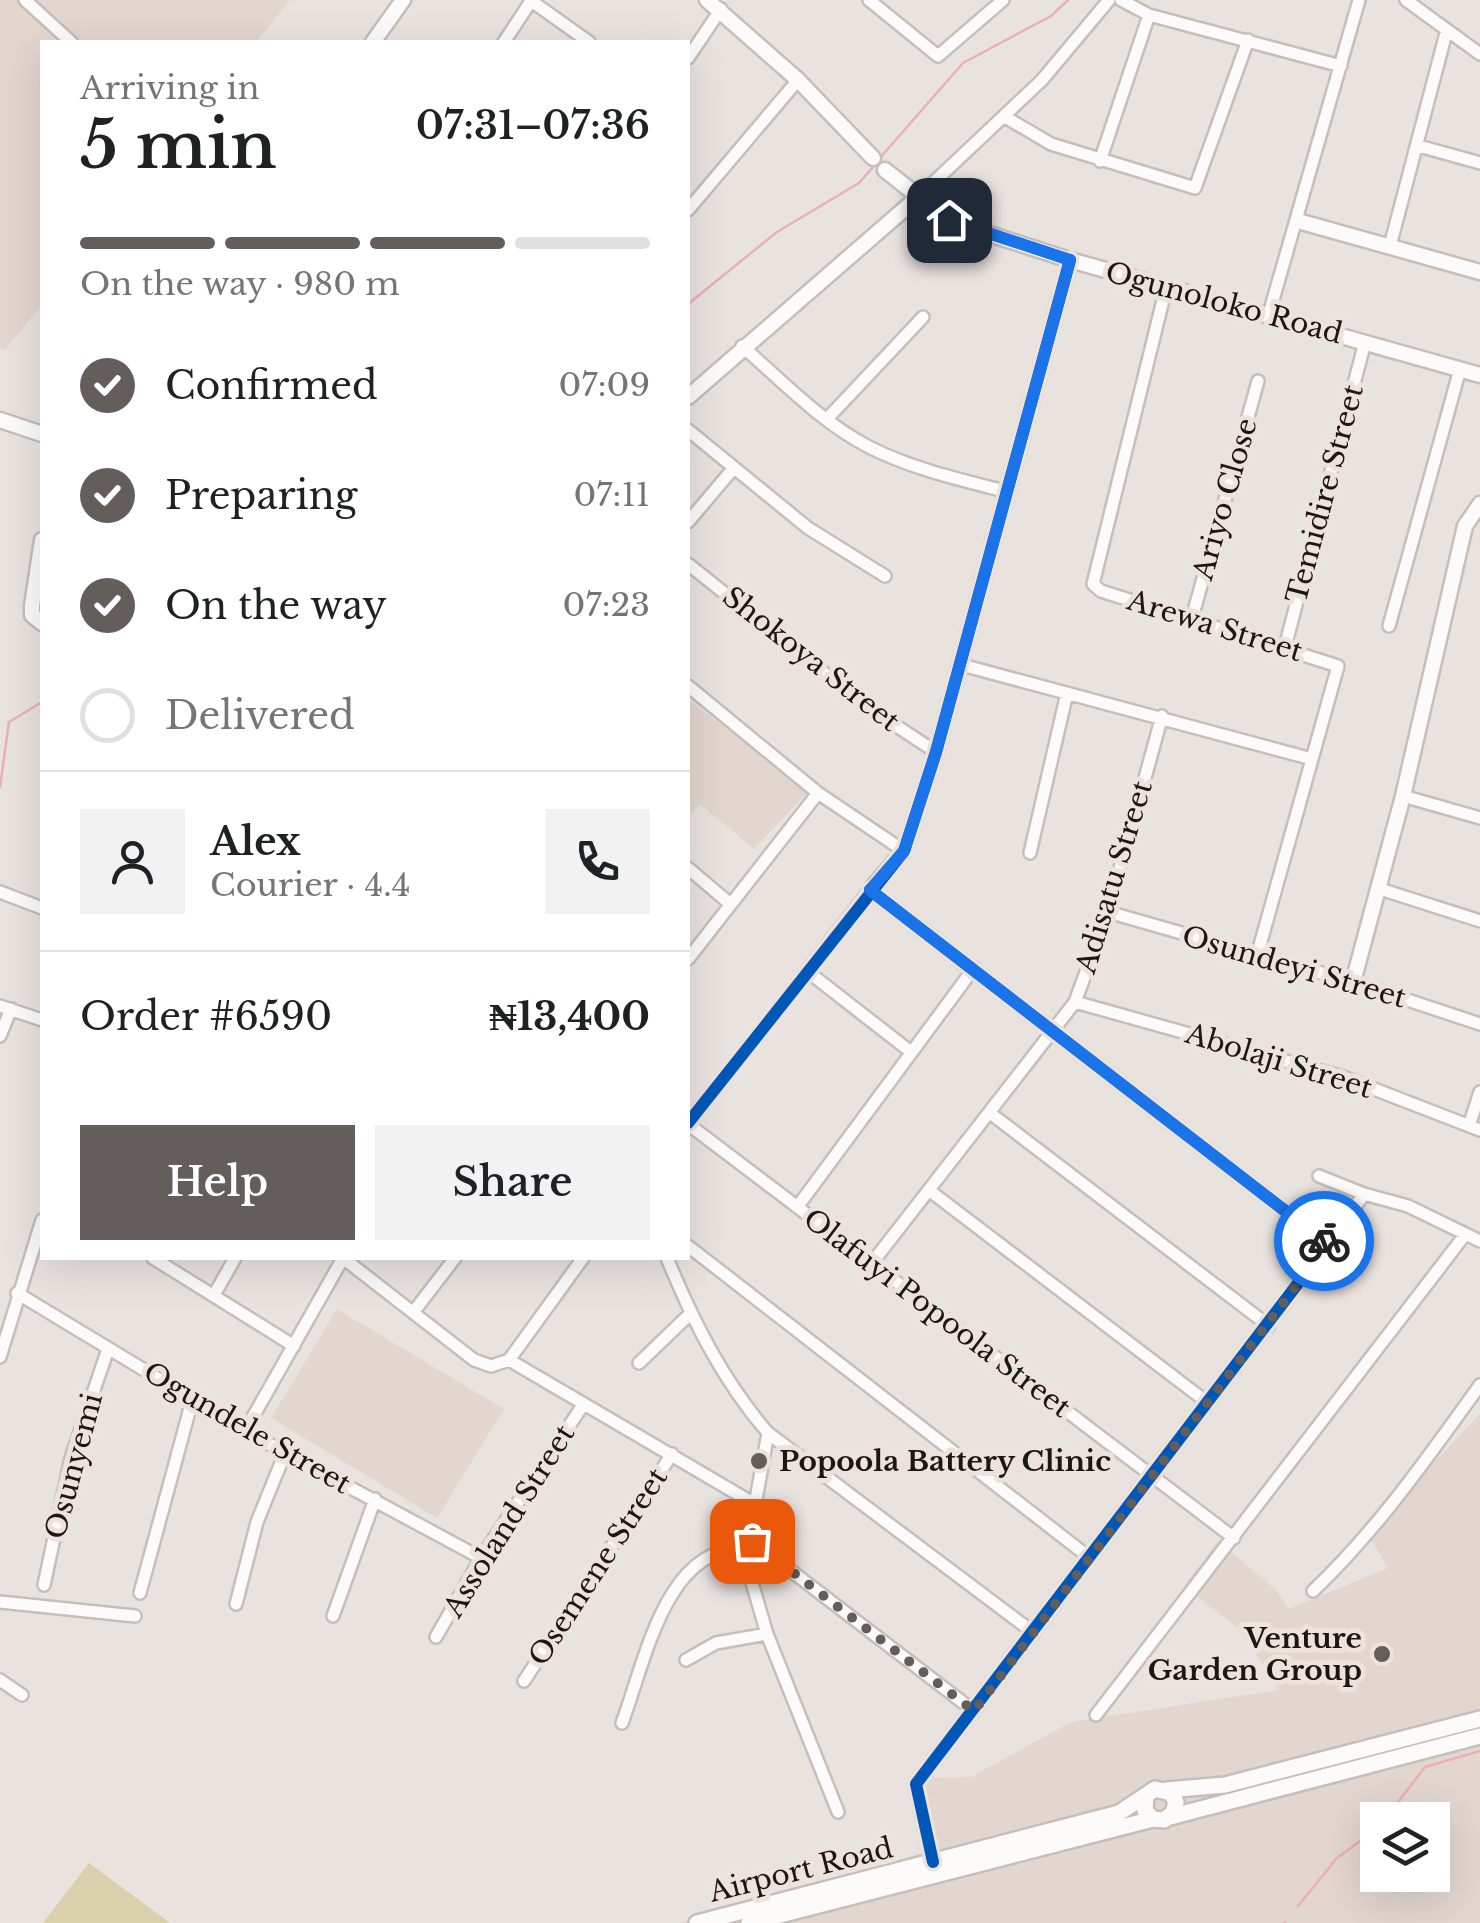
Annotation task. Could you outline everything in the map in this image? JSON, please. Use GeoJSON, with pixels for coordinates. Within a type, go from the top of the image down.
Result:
{"type":"FeatureCollection","features":[{"type":"Feature","properties":{"kind":"main road"},"geometry":{"type":"LineString","coordinates":[[1166,1790],[1176,1802],[1161,1818],[1145,1811],[1146,1796],[1155,1789],[1225,1785],[1480,1719]]}},
{"type":"Feature","properties":{"kind":"main road","name":"Airport Road"},"geometry":{"type":"LineString","coordinates":[[749,1923],[1480,1736]]}},
{"type":"Feature","properties":{"kind":"main road","name":"Airport Road"},"geometry":{"type":"LineString","coordinates":[[697,1923],[1119,1813],[1146,1796]]}},
{"type":"Feature","properties":{"kind":"street"},"geometry":{"type":"LineString","coordinates":[[24,0],[70,40]]}},
{"type":"Feature","properties":{"kind":"street"},"geometry":{"type":"LineString","coordinates":[[374,40],[403,0]]}},
{"type":"Feature","properties":{"kind":"street"},"geometry":{"type":"LineString","coordinates":[[505,40],[530,0],[586,40]]}},
{"type":"Feature","properties":{"kind":"street"},"geometry":{"type":"LineString","coordinates":[[707,0],[725,4],[885,170]]}},
{"type":"Feature","properties":{"kind":"street"},"geometry":{"type":"LineString","coordinates":[[869,0],[938,56],[1004,0]]}},
{"type":"Feature","properties":{"kind":"street"},"geometry":{"type":"LineString","coordinates":[[690,395],[1005,117],[1109,0]]}},
{"type":"Feature","properties":{"kind":"street"},"geometry":{"type":"LineString","coordinates":[[1122,0],[1149,15],[1341,66]]}},
{"type":"Feature","properties":{"kind":"street"},"geometry":{"type":"LineString","coordinates":[[1269,314],[1360,0]]}},
{"type":"Feature","properties":{"kind":"street"},"geometry":{"type":"LineString","coordinates":[[1406,0],[1446,33],[1480,54]]}},
{"type":"Feature","properties":{"kind":"street"},"geometry":{"type":"LineString","coordinates":[[690,55],[725,4]]}},
{"type":"Feature","properties":{"kind":"street"},"geometry":{"type":"LineString","coordinates":[[1100,161],[1149,15]]}},
{"type":"Feature","properties":{"kind":"street"},"geometry":{"type":"LineString","coordinates":[[1390,246],[1446,33]]}},
{"type":"Feature","properties":{"kind":"street"},"geometry":{"type":"LineString","coordinates":[[1005,117],[1051,144],[1195,188],[1248,40]]}},
{"type":"Feature","properties":{"kind":"street"},"geometry":{"type":"LineString","coordinates":[[690,208],[798,80]]}},
{"type":"Feature","properties":{"kind":"street"},"geometry":{"type":"LineString","coordinates":[[1418,146],[1480,163]]}},
{"type":"Feature","properties":{"kind":"street","name":"Ogunoloko Road"},"geometry":{"type":"LineString","coordinates":[[885,170],[916,199],[949,220],[1070,260],[1480,375]]}},
{"type":"Feature","properties":{"kind":"street"},"geometry":{"type":"LineString","coordinates":[[1298,221],[1480,272]]}},
{"type":"Feature","properties":{"kind":"street"},"geometry":{"type":"LineString","coordinates":[[690,1121],[904,851],[936,752],[1070,260]]}},
{"type":"Feature","properties":{"kind":"street","name":"Arewa Street"},"geometry":{"type":"LineString","coordinates":[[1166,288],[1093,584],[1101,592],[1338,666],[1312,759]]}},
{"type":"Feature","properties":{"kind":"street"},"geometry":{"type":"LineString","coordinates":[[827,419],[923,317]]}},
{"type":"Feature","properties":{"kind":"street","name":"Temidire Street"},"geometry":{"type":"LineString","coordinates":[[1286,647],[1366,342]]}},
{"type":"Feature","properties":{"kind":"street"},"geometry":{"type":"LineString","coordinates":[[742,346],[827,419],[869,447],[936,473],[1008,492]]}},
{"type":"Feature","properties":{"kind":"street"},"geometry":{"type":"LineString","coordinates":[[1390,623],[1460,369]]}},
{"type":"Feature","properties":{"kind":"street","name":"Ariyo Close"},"geometry":{"type":"LineString","coordinates":[[1192,618],[1258,381]]}},
{"type":"Feature","properties":{"kind":"street"},"geometry":{"type":"LineString","coordinates":[[0,420],[40,433]]}},
{"type":"Feature","properties":{"kind":"street"},"geometry":{"type":"LineString","coordinates":[[690,432],[732,470],[808,528],[885,576]]}},
{"type":"Feature","properties":{"kind":"street"},"geometry":{"type":"LineString","coordinates":[[690,520],[732,470]]}},
{"type":"Feature","properties":{"kind":"street"},"geometry":{"type":"LineString","coordinates":[[1353,982],[1403,796],[1465,526],[1480,504]]}},
{"type":"Feature","properties":{"kind":"street"},"geometry":{"type":"LineString","coordinates":[[40,563],[32,614],[40,621]]}},
{"type":"Feature","properties":{"kind":"street","name":"Shokoya Street"},"geometry":{"type":"LineString","coordinates":[[690,566],[863,704],[936,752]]}},
{"type":"Feature","properties":{"kind":"street"},"geometry":{"type":"LineString","coordinates":[[958,664],[1312,759],[1257,956]]}},
{"type":"Feature","properties":{"kind":"street"},"geometry":{"type":"LineString","coordinates":[[690,688],[818,793],[904,851]]}},
{"type":"Feature","properties":{"kind":"street"},"geometry":{"type":"LineString","coordinates":[[1030,854],[1066,693]]}},
{"type":"Feature","properties":{"kind":"street","name":"Adisatu Street"},"geometry":{"type":"LineString","coordinates":[[872,1263],[1075,1002],[1108,912],[1162,716]]}},
{"type":"Feature","properties":{"kind":"street"},"geometry":{"type":"LineString","coordinates":[[690,957],[818,793]]}},
{"type":"Feature","properties":{"kind":"street"},"geometry":{"type":"LineString","coordinates":[[1403,796],[1480,818]]}},
{"type":"Feature","properties":{"kind":"street"},"geometry":{"type":"LineString","coordinates":[[690,870],[729,903]]}},
{"type":"Feature","properties":{"kind":"street"},"geometry":{"type":"LineString","coordinates":[[1377,888],[1480,921]]}},
{"type":"Feature","properties":{"kind":"street"},"geometry":{"type":"LineString","coordinates":[[870,890],[1328,1244]]}},
{"type":"Feature","properties":{"kind":"street"},"geometry":{"type":"LineString","coordinates":[[0,892],[40,907]]}},
{"type":"Feature","properties":{"kind":"street","name":"Osundeyi Street"},"geometry":{"type":"LineString","coordinates":[[1108,912],[1353,982],[1480,1024]]}},
{"type":"Feature","properties":{"kind":"street"},"geometry":{"type":"LineString","coordinates":[[798,1206],[974,968]]}},
{"type":"Feature","properties":{"kind":"street"},"geometry":{"type":"LineString","coordinates":[[806,972],[911,1052]]}},
{"type":"Feature","properties":{"kind":"street","name":"Abolaji Street"},"geometry":{"type":"LineString","coordinates":[[1075,1002],[1343,1077],[1475,1128]]}},
{"type":"Feature","properties":{"kind":"street"},"geometry":{"type":"LineString","coordinates":[[0,1036],[6,1008],[40,1019]]}},
{"type":"Feature","properties":{"kind":"street"},"geometry":{"type":"LineString","coordinates":[[1475,1128],[1480,1092]]}},
{"type":"Feature","properties":{"kind":"street"},"geometry":{"type":"LineString","coordinates":[[990,1113],[1269,1326]]}},
{"type":"Feature","properties":{"kind":"street","name":"Olafuyi Popoola Street"},"geometry":{"type":"LineString","coordinates":[[690,1125],[1234,1538]]}},
{"type":"Feature","properties":{"kind":"street"},"geometry":{"type":"LineString","coordinates":[[1319,1176],[1408,1206],[1480,1241]]}},
{"type":"Feature","properties":{"kind":"street"},"geometry":{"type":"LineString","coordinates":[[930,1191],[1208,1403]]}},
{"type":"Feature","properties":{"kind":"street"},"geometry":{"type":"LineString","coordinates":[[933,1862],[916,1784],[1269,1326],[1364,1194]]}},
{"type":"Feature","properties":{"kind":"street"},"geometry":{"type":"LineString","coordinates":[[0,1357],[40,1226]]}},
{"type":"Feature","properties":{"kind":"street"},"geometry":{"type":"LineString","coordinates":[[1096,1714],[1464,1236]]}},
{"type":"Feature","properties":{"kind":"street"},"geometry":{"type":"LineString","coordinates":[[690,1248],[1090,1558]]}},
{"type":"Feature","properties":{"kind":"street"},"geometry":{"type":"LineString","coordinates":[[156,1260],[294,1346]]}},
{"type":"Feature","properties":{"kind":"street"},"geometry":{"type":"LineString","coordinates":[[214,1295],[234,1260]]}},
{"type":"Feature","properties":{"kind":"street"},"geometry":{"type":"LineString","coordinates":[[245,1432],[342,1260]]}},
{"type":"Feature","properties":{"kind":"street"},"geometry":{"type":"LineString","coordinates":[[346,1260],[415,1310],[474,1360],[491,1366],[509,1360],[582,1260]]}},
{"type":"Feature","properties":{"kind":"street"},"geometry":{"type":"LineString","coordinates":[[415,1310],[453,1260]]}},
{"type":"Feature","properties":{"kind":"street"},"geometry":{"type":"LineString","coordinates":[[667,1260],[690,1314],[741,1402],[768,1433],[1034,1633]]}},
{"type":"Feature","properties":{"kind":"street","name":"Ogundele Street"},"geometry":{"type":"LineString","coordinates":[[17,1293],[245,1432],[481,1558]]}},
{"type":"Feature","properties":{"kind":"street"},"geometry":{"type":"LineString","coordinates":[[640,1363],[690,1314]]}},
{"type":"Feature","properties":{"kind":"street","name":"Osunyemi"},"geometry":{"type":"LineString","coordinates":[[44,1585],[71,1458],[108,1349]]}},
{"type":"Feature","properties":{"kind":"street"},"geometry":{"type":"LineString","coordinates":[[509,1360],[758,1506]]}},
{"type":"Feature","properties":{"kind":"street"},"geometry":{"type":"LineString","coordinates":[[1313,1591],[1349,1557],[1402,1492],[1480,1385]]}},
{"type":"Feature","properties":{"kind":"street"},"geometry":{"type":"LineString","coordinates":[[140,1594],[193,1397]]}},
{"type":"Feature","properties":{"kind":"street","name":"Assoland Street"},"geometry":{"type":"LineString","coordinates":[[436,1638],[481,1558],[583,1406]]}},
{"type":"Feature","properties":{"kind":"street"},"geometry":{"type":"LineString","coordinates":[[768,1433],[749,1545],[767,1634],[838,1812]]}},
{"type":"Feature","properties":{"kind":"street"},"geometry":{"type":"LineString","coordinates":[[236,1604],[257,1522],[285,1453]]}},
{"type":"Feature","properties":{"kind":"street","name":"Osemene Street"},"geometry":{"type":"LineString","coordinates":[[524,1681],[672,1454]]}},
{"type":"Feature","properties":{"kind":"street"},"geometry":{"type":"LineString","coordinates":[[333,1616],[375,1500]]}},
{"type":"Feature","properties":{"kind":"street"},"geometry":{"type":"LineString","coordinates":[[622,1723],[674,1585],[704,1555],[749,1545],[974,1711]]}},
{"type":"Feature","properties":{"kind":"street"},"geometry":{"type":"LineString","coordinates":[[0,1602],[135,1616]]}},
{"type":"Feature","properties":{"kind":"street"},"geometry":{"type":"LineString","coordinates":[[686,1660],[716,1643],[767,1634]]}},
{"type":"Feature","properties":{"kind":"street"},"geometry":{"type":"LineString","coordinates":[[0,1680],[22,1695]]}},
{"type":"Feature","properties":{"kind":"shaded area"},"geometry":{"type":"Polygon","coordinates":[[[0,0],[290,0],[258,40],[40,40],[40,307],[4,351],[0,348],[0,0]]]}},
{"type":"Feature","properties":{"kind":"shaded area"},"geometry":{"type":"Polygon","coordinates":[[[690,701],[808,792],[754,849],[700,804],[690,816],[690,701]]]}},
{"type":"Feature","properties":{"kind":"shaded area"},"geometry":{"type":"Polygon","coordinates":[[[337,1309],[504,1409],[437,1518],[271,1418],[337,1309]]]}},
{"type":"Feature","properties":{"kind":"shaded area"},"geometry":{"type":"Polygon","coordinates":[[[1480,1414],[1480,1923],[678,1923],[933,1850],[912,1778],[971,1777],[1071,1722],[1279,1690],[1239,1629],[1184,1586],[1218,1541],[1275,1589],[1289,1609],[1388,1568],[1367,1533],[1480,1414]]]}},
{"type":"Feature","properties":{"kind":"shaded area"},"geometry":{"type":"Polygon","coordinates":[[[89,1863],[170,1923],[43,1923],[89,1863]]]}},
{"type":"Feature","properties":{"kind":"waterway"},"geometry":{"type":"LineString","coordinates":[[879,159],[963,63],[1051,16],[1068,0]]}},
{"type":"Feature","properties":{"kind":"waterway"},"geometry":{"type":"LineString","coordinates":[[690,302],[777,232],[859,183],[874,166]]}},
{"type":"Feature","properties":{"kind":"waterway"},"geometry":{"type":"LineString","coordinates":[[0,787],[9,722],[40,703]]}},
{"type":"Feature","properties":{"kind":"waterway"},"geometry":{"type":"LineString","coordinates":[[1398,1802],[1425,1767],[1480,1751]]}},
{"type":"Feature","properties":{"kind":"waterway"},"geometry":{"type":"LineString","coordinates":[[1298,1906],[1337,1858],[1360,1841]]}},
{"type":"Feature","properties":{"kind":"cycle path"},"geometry":{"type":"LineString","coordinates":[[690,1120],[904,851],[936,752],[1070,260]]}},
{"type":"Feature","properties":{"kind":"cycle path"},"geometry":{"type":"LineString","coordinates":[[870,890],[1328,1244],[916,1784],[933,1862]]}},
{"type":"Feature","properties":{"kind":"way so far"},"geometry":{"type":"LineString","coordinates":[[752,1541],[974,1711],[1269,1326],[1328,1244],[1324,1241]]}},
{"type":"Feature","properties":{"kind":"place","name":"Popoola Battery Clinic"},"geometry":{"type":"Point","coordinates":[759,1461]}},
{"type":"Feature","properties":{"kind":"place","name":"Venture Garden Group"},"geometry":{"type":"Point","coordinates":[1382,1654]}},
{"type":"Feature","properties":{"kind":"route"},"geometry":{"type":"LineString","coordinates":[[949,220],[1070,260],[936,752],[904,851],[870,890],[1324,1241]]}}]}
